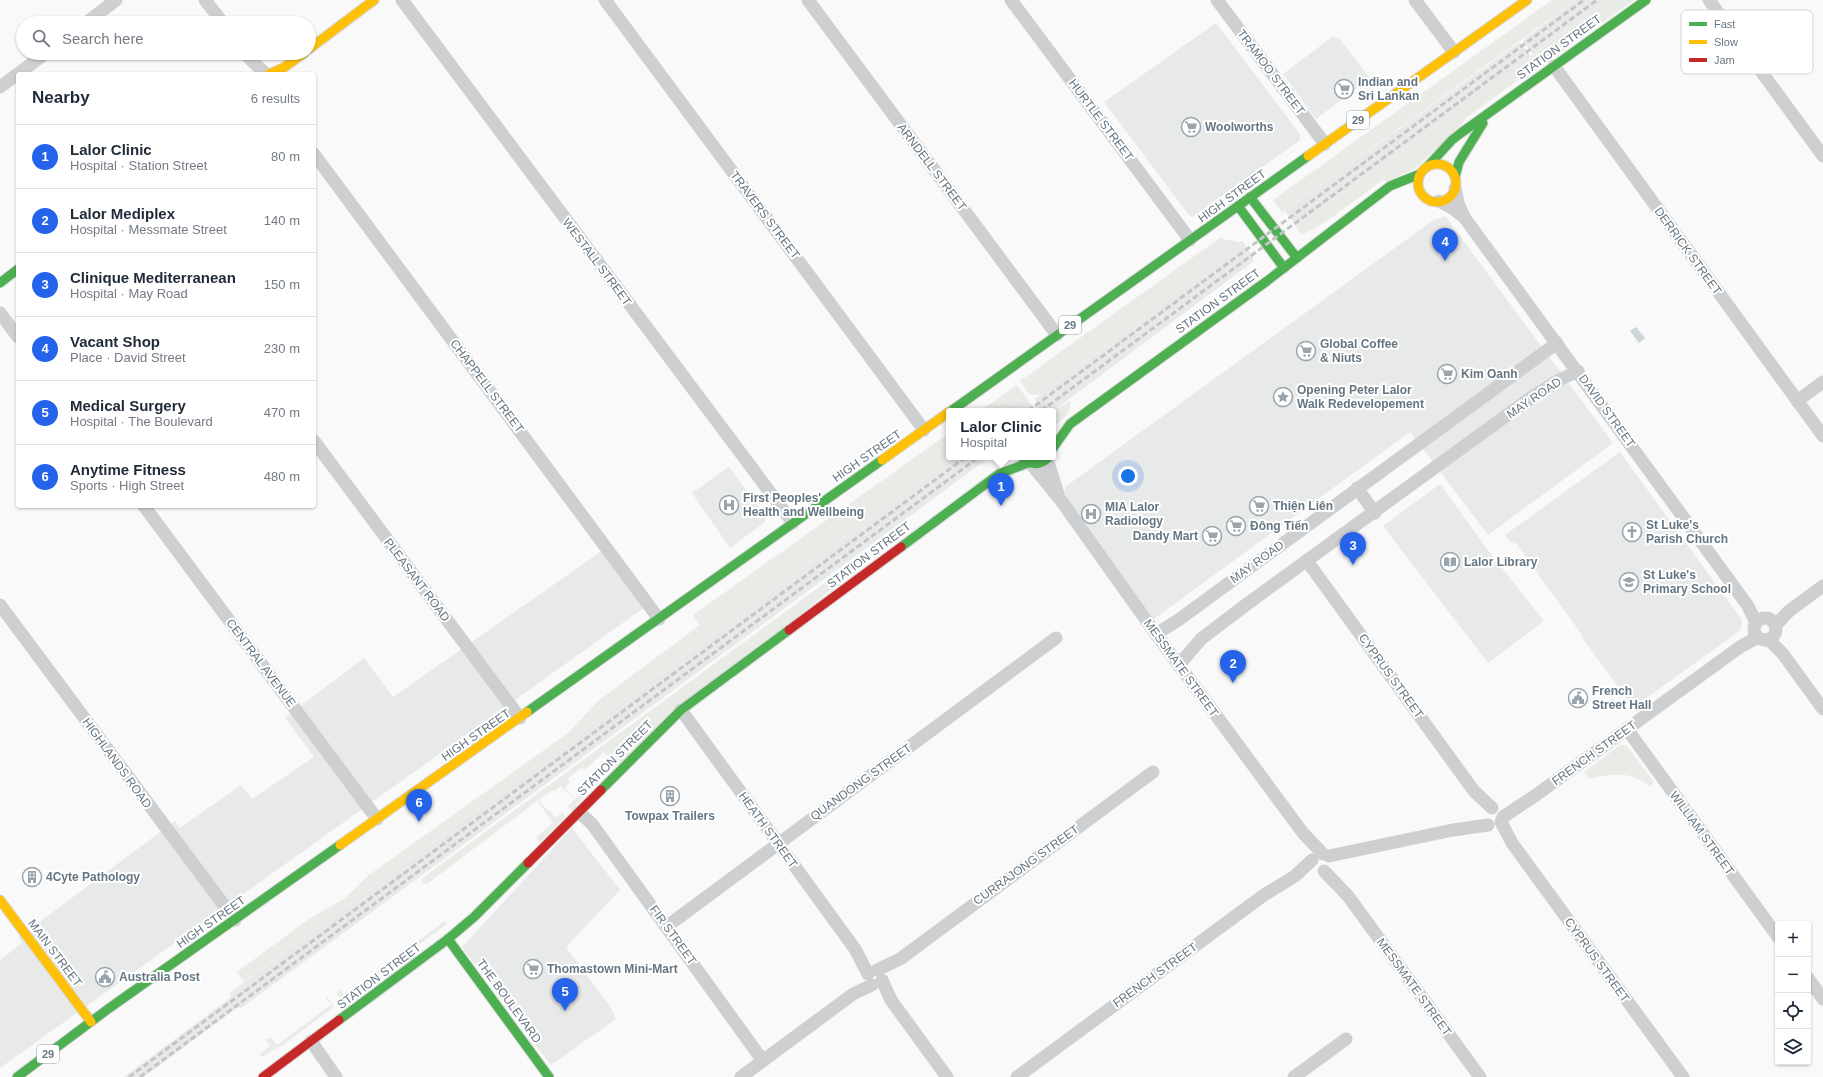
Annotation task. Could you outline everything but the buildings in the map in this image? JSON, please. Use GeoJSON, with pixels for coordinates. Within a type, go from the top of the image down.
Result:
{"type":"FeatureCollection","features":[{"type":"Feature","properties":{"kind":"street"},"geometry":{"type":"LineString","coordinates":[[95,16],[116,0]]}},
{"type":"Feature","properties":{"kind":"street"},"geometry":{"type":"LineString","coordinates":[[206,0],[218,16]]}},
{"type":"Feature","properties":{"kind":"street"},"geometry":{"type":"LineString","coordinates":[[316,44],[374,0]]}},
{"type":"Feature","properties":{"kind":"street","name":"WESTALL STREET"},"geometry":{"type":"LineString","coordinates":[[402,0],[793,523]]}},
{"type":"Feature","properties":{"kind":"street","name":"TRAVERS STREET"},"geometry":{"type":"LineString","coordinates":[[605,0],[924,430]]}},
{"type":"Feature","properties":{"kind":"street","name":"ARNDELL STREET"},"geometry":{"type":"LineString","coordinates":[[808,0],[1057,335]]}},
{"type":"Feature","properties":{"kind":"street","name":"HURTLE STREET"},"geometry":{"type":"LineString","coordinates":[[1011,0],[1190,240]]}},
{"type":"Feature","properties":{"kind":"street","name":"TRAMOO STREET"},"geometry":{"type":"LineString","coordinates":[[1217,0],[1325,144]]}},
{"type":"Feature","properties":{"kind":"street"},"geometry":{"type":"LineString","coordinates":[[1415,0],[1454,52]]}},
{"type":"Feature","properties":{"kind":"street","name":"HIGH STREET"},"geometry":{"type":"LineString","coordinates":[[956,408],[1527,0]]}},
{"type":"Feature","properties":{"kind":"street","name":"STATION STREET"},"geometry":{"type":"LineString","coordinates":[[1428,166],[1452,140],[1646,0]]}},
{"type":"Feature","properties":{"kind":"street"},"geometry":{"type":"LineString","coordinates":[[1709,0],[1716,10]]}},
{"type":"Feature","properties":{"kind":"street"},"geometry":{"type":"LineString","coordinates":[[20,72],[37,60]]}},
{"type":"Feature","properties":{"kind":"street"},"geometry":{"type":"LineString","coordinates":[[249,60],[252,72]]}},
{"type":"Feature","properties":{"kind":"street"},"geometry":{"type":"LineString","coordinates":[[251,60],[265,72]]}},
{"type":"Feature","properties":{"kind":"street"},"geometry":{"type":"LineString","coordinates":[[281,71],[295,60]]}},
{"type":"Feature","properties":{"kind":"street","name":"DERRICK STREET"},"geometry":{"type":"LineString","coordinates":[[1554,66],[1823,436]]}},
{"type":"Feature","properties":{"kind":"street"},"geometry":{"type":"LineString","coordinates":[[1763,74],[1823,156]]}},
{"type":"Feature","properties":{"kind":"street"},"geometry":{"type":"LineString","coordinates":[[0,87],[16,75]]}},
{"type":"Feature","properties":{"kind":"street","name":"STATION STREET"},"geometry":{"type":"LineString","coordinates":[[1455,182],[1459,162],[1468,145],[1488,115]]}},
{"type":"Feature","properties":{"kind":"street","name":"CHAPPELL STREET"},"geometry":{"type":"LineString","coordinates":[[316,157],[659,619]]}},
{"type":"Feature","properties":{"kind":"street"},"geometry":{"type":"LineString","coordinates":[[1441,164],[1452,171],[1455,182],[1449,197],[1439,202],[1431,201],[1422,194],[1418,184],[1420,174],[1428,166],[1441,164]]}},
{"type":"Feature","properties":{"kind":"street","name":"STATION STREET"},"geometry":{"type":"LineString","coordinates":[[1056,429],[1070,424],[1284,268],[1390,186],[1420,174]]}},
{"type":"Feature","properties":{"kind":"street","name":"DAVID STREET"},"geometry":{"type":"LineString","coordinates":[[1455,182],[1458,203],[1464,217],[1578,371],[1823,709]]}},
{"type":"Feature","properties":{"kind":"street","name":"STATION STREET"},"geometry":{"type":"LineString","coordinates":[[1379,196],[1408,191],[1422,194]]}},
{"type":"Feature","properties":{"kind":"street"},"geometry":{"type":"LineString","coordinates":[[1250,197],[1297,258]]}},
{"type":"Feature","properties":{"kind":"street","name":"DAVID STREET"},"geometry":{"type":"LineString","coordinates":[[1439,202],[1452,208],[1464,217]]}},
{"type":"Feature","properties":{"kind":"street"},"geometry":{"type":"LineString","coordinates":[[1238,206],[1284,268]]}},
{"type":"Feature","properties":{"kind":"street"},"geometry":{"type":"LineString","coordinates":[[0,283],[16,271]]}},
{"type":"Feature","properties":{"kind":"street"},"geometry":{"type":"LineString","coordinates":[[0,313],[16,334]]}},
{"type":"Feature","properties":{"kind":"street","name":"MAY ROAD"},"geometry":{"type":"LineString","coordinates":[[1156,634],[1177,621],[1557,343]]}},
{"type":"Feature","properties":{"kind":"street","name":"MAY ROAD"},"geometry":{"type":"LineString","coordinates":[[1179,665],[1202,638],[1307,560],[1374,513],[1532,397],[1559,380],[1578,371]]}},
{"type":"Feature","properties":{"kind":"street"},"geometry":{"type":"LineString","coordinates":[[1797,401],[1823,382]]}},
{"type":"Feature","properties":{"kind":"street","name":"HIGH STREET"},"geometry":{"type":"LineString","coordinates":[[16,1077],[91,1022],[946,415]]}},
{"type":"Feature","properties":{"kind":"street","name":"STATION STREET"},"geometry":{"type":"LineString","coordinates":[[1056,446],[1070,424]]}},
{"type":"Feature","properties":{"kind":"street","name":"PLEASANT ROAD"},"geometry":{"type":"LineString","coordinates":[[316,444],[520,718]]}},
{"type":"Feature","properties":{"kind":"street","name":"STATION STREET"},"geometry":{"type":"LineString","coordinates":[[999,474],[1010,460]]}},
{"type":"Feature","properties":{"kind":"street","name":"STATION STREET"},"geometry":{"type":"LineString","coordinates":[[263,1077],[474,918],[681,710],[999,474],[1027,461],[1040,464],[1044,460]]}},
{"type":"Feature","properties":{"kind":"street","name":"MESSMATE STREET"},"geometry":{"type":"LineString","coordinates":[[1051,460],[1062,502]]}},
{"type":"Feature","properties":{"kind":"street","name":"MESSMATE STREET"},"geometry":{"type":"LineString","coordinates":[[1027,461],[1062,502],[1156,634],[1480,1077]]}},
{"type":"Feature","properties":{"kind":"street"},"geometry":{"type":"LineString","coordinates":[[1357,488],[1374,513]]}},
{"type":"Feature","properties":{"kind":"street","name":"CENTRAL AVENUE"},"geometry":{"type":"LineString","coordinates":[[145,508],[377,819]]}},
{"type":"Feature","properties":{"kind":"street","name":"CYPRUS STREET"},"geometry":{"type":"LineString","coordinates":[[1307,560],[1682,1077]]}},
{"type":"Feature","properties":{"kind":"street","name":"FRENCH STREET"},"geometry":{"type":"LineString","coordinates":[[1018,1077],[1260,898],[1295,876],[1324,863],[1360,850],[1453,830],[1493,817],[1524,802],[1823,586]]}},
{"type":"Feature","properties":{"kind":"street","name":"HIGHLANDS ROAD"},"geometry":{"type":"LineString","coordinates":[[0,605],[235,920]]}},
{"type":"Feature","properties":{"kind":"street","name":"QUANDONG STREET"},"geometry":{"type":"LineString","coordinates":[[666,927],[1056,638]]}},
{"type":"Feature","properties":{"kind":"street","name":"HEATH STREET"},"geometry":{"type":"LineString","coordinates":[[681,710],[947,1077]]}},
{"type":"Feature","properties":{"kind":"street","name":"WILLIAM STREET"},"geometry":{"type":"LineString","coordinates":[[1627,729],[1775,933]]}},
{"type":"Feature","properties":{"kind":"street","name":"CURRAJONG STREET"},"geometry":{"type":"LineString","coordinates":[[741,1077],[1153,772]]}},
{"type":"Feature","properties":{"kind":"street","name":"FIR STREET"},"geometry":{"type":"LineString","coordinates":[[579,812],[592,824],[763,1061]]}},
{"type":"Feature","properties":{"kind":"street","name":"MAIN STREET"},"geometry":{"type":"LineString","coordinates":[[0,900],[91,1022]]}},
{"type":"Feature","properties":{"kind":"street","name":"THE BOULEVARD"},"geometry":{"type":"LineString","coordinates":[[448,939],[550,1077]]}},
{"type":"Feature","properties":{"kind":"street"},"geometry":{"type":"LineString","coordinates":[[1811,982],[1823,999]]}},
{"type":"Feature","properties":{"kind":"street"},"geometry":{"type":"LineString","coordinates":[[1294,1077],[1346,1039]]}},
{"type":"Feature","properties":{"kind":"street"},"geometry":{"type":"LineString","coordinates":[[311,1041],[336,1077]]}},
{"type":"Feature","properties":{"kind":"shaded area"},"geometry":{"type":"Polygon","coordinates":[[[1552,0],[1576,0],[1282,213],[1273,200],[1552,0]]]}},
{"type":"Feature","properties":{"kind":"shaded area"},"geometry":{"type":"Polygon","coordinates":[[[1576,0],[1608,0],[1533,54],[1523,40],[1576,0]]]}},
{"type":"Feature","properties":{"kind":"shaded area"},"geometry":{"type":"Polygon","coordinates":[[[1608,0],[1634,0],[1534,72],[1532,70],[1466,118],[1457,131],[1414,169],[1386,182],[1383,180],[1324,223],[1302,235],[1296,227],[1608,0]]]}},
{"type":"Feature","properties":{"kind":"shaded area"},"geometry":{"type":"Polygon","coordinates":[[[1216,23],[1300,134],[1300,140],[1193,217],[1189,215],[1104,102],[1216,23]]]}},
{"type":"Feature","properties":{"kind":"shaded area"},"geometry":{"type":"Polygon","coordinates":[[[1332,37],[1339,38],[1370,78],[1316,119],[1283,74],[1332,37]]]}},
{"type":"Feature","properties":{"kind":"shaded area"},"geometry":{"type":"Polygon","coordinates":[[[1520,42],[1531,56],[1297,226],[1285,211],[1520,42]]]}},
{"type":"Feature","properties":{"kind":"shaded area"},"geometry":{"type":"Polygon","coordinates":[[[1445,216],[1613,443],[1488,535],[1410,432],[1151,621],[1063,498],[1065,487],[1432,221],[1445,216]]]}},
{"type":"Feature","properties":{"kind":"shaded area"},"geometry":{"type":"Polygon","coordinates":[[[1221,237],[1223,239],[1201,255],[1205,273],[1040,395],[1029,394],[1020,381],[1221,237]]]}},
{"type":"Feature","properties":{"kind":"shaded area"},"geometry":{"type":"Polygon","coordinates":[[[1223,239],[1239,242],[1242,241],[1254,258],[1254,261],[1056,409],[1039,408],[1035,402],[1035,399],[1205,273],[1201,255],[1223,239]]]}},
{"type":"Feature","properties":{"kind":"shaded area"},"geometry":{"type":"Polygon","coordinates":[[[1636,327],[1645,338],[1639,343],[1630,331],[1636,327]]]}},
{"type":"Feature","properties":{"kind":"shaded area"},"geometry":{"type":"Polygon","coordinates":[[[1017,385],[1026,397],[1022,396],[1006,408],[984,408],[1017,385]]]}},
{"type":"Feature","properties":{"kind":"shaded area"},"geometry":{"type":"Polygon","coordinates":[[[1022,396],[1026,397],[1035,408],[1006,408],[1022,396]]]}},
{"type":"Feature","properties":{"kind":"shaded area"},"geometry":{"type":"Polygon","coordinates":[[[1070,401],[1068,413],[1063,419],[1056,423],[1056,409],[1070,401]]]}},
{"type":"Feature","properties":{"kind":"shaded area"},"geometry":{"type":"Polygon","coordinates":[[[946,435],[946,460],[950,460],[244,982],[237,972],[306,921],[345,898],[369,875],[568,733],[598,701],[700,625],[693,615],[946,435]]]}},
{"type":"Feature","properties":{"kind":"shaded area","name":"St Luke's Primary School"},"geometry":{"type":"Polygon","coordinates":[[[1620,452],[1742,620],[1741,630],[1631,709],[1627,699],[1515,542],[1512,544],[1505,535],[1620,452]]]}},
{"type":"Feature","properties":{"kind":"shaded area"},"geometry":{"type":"Polygon","coordinates":[[[950,460],[986,460],[240,1009],[238,1007],[144,1077],[124,1077],[230,998],[231,992],[950,460]]]}},
{"type":"Feature","properties":{"kind":"shaded area","name":"First Peoples' Health and Wellbeing"},"geometry":{"type":"Polygon","coordinates":[[[729,467],[766,517],[765,522],[730,548],[692,493],[729,467]]]}},
{"type":"Feature","properties":{"kind":"shaded area"},"geometry":{"type":"Polygon","coordinates":[[[1440,484],[1490,553],[1544,621],[1488,663],[1383,526],[1440,484]]]}},
{"type":"Feature","properties":{"kind":"shaded area"},"geometry":{"type":"Polygon","coordinates":[[[609,546],[652,602],[0,1068],[0,960],[22,943],[18,938],[175,821],[180,828],[241,785],[252,799],[314,757],[285,718],[364,658],[393,697],[609,546]]]}},
{"type":"Feature","properties":{"kind":"shaded area"},"geometry":{"type":"Polygon","coordinates":[[[830,579],[832,589],[610,771],[607,768],[613,761],[604,752],[585,770],[582,767],[567,779],[570,782],[565,788],[575,799],[560,786],[555,791],[553,790],[538,800],[556,818],[563,812],[565,817],[540,842],[536,838],[553,822],[537,801],[427,884],[423,884],[421,879],[830,579]]]}},
{"type":"Feature","properties":{"kind":"shaded area"},"geometry":{"type":"Polygon","coordinates":[[[1620,745],[1626,745],[1654,782],[1650,786],[1635,778],[1621,775],[1606,775],[1590,779],[1584,772],[1620,745]]]}},
{"type":"Feature","properties":{"kind":"shaded area"},"geometry":{"type":"Polygon","coordinates":[[[583,792],[585,796],[572,809],[567,807],[583,792]]]}},
{"type":"Feature","properties":{"kind":"shaded area"},"geometry":{"type":"Polygon","coordinates":[[[572,828],[620,890],[566,947],[611,1008],[616,1019],[551,1065],[462,947],[572,828]]]}},
{"type":"Feature","properties":{"kind":"shaded area"},"geometry":{"type":"Polygon","coordinates":[[[445,921],[447,924],[342,1001],[337,993],[339,989],[344,996],[445,921]]]}},
{"type":"Feature","properties":{"kind":"shaded area"},"geometry":{"type":"Polygon","coordinates":[[[327,997],[334,1007],[284,1044],[262,1057],[260,1054],[270,1046],[265,1039],[272,1038],[277,1045],[331,1005],[326,998],[327,997]]]}},
{"type":"Feature","properties":{"kind":"railway"},"geometry":{"type":"LineString","coordinates":[[1032,408],[1584,0]]}},
{"type":"Feature","properties":{"kind":"railway"},"geometry":{"type":"LineString","coordinates":[[1045,408],[1597,0]]}},
{"type":"Feature","properties":{"kind":"railway"},"geometry":{"type":"LineString","coordinates":[[129,1077],[962,460]]}},
{"type":"Feature","properties":{"kind":"railway"},"geometry":{"type":"LineString","coordinates":[[140,1077],[975,460]]}},
{"type":"Feature","properties":{"kind":"traffic: fast"},"geometry":{"type":"LineString","coordinates":[[1428,166],[1452,140],[1461,133],[1646,0]]}},
{"type":"Feature","properties":{"kind":"traffic: fast"},"geometry":{"type":"LineString","coordinates":[[1455,177],[1459,162],[1483,123]]}},
{"type":"Feature","properties":{"kind":"traffic: fast"},"geometry":{"type":"LineString","coordinates":[[955,408],[1308,156]]}},
{"type":"Feature","properties":{"kind":"traffic: fast"},"geometry":{"type":"LineString","coordinates":[[1056,444],[1070,424],[1267,281],[1390,186],[1420,174]]}},
{"type":"Feature","properties":{"kind":"traffic: fast"},"geometry":{"type":"LineString","coordinates":[[1250,197],[1297,258]]}},
{"type":"Feature","properties":{"kind":"traffic: fast"},"geometry":{"type":"LineString","coordinates":[[1238,206],[1284,268]]}},
{"type":"Feature","properties":{"kind":"traffic: fast"},"geometry":{"type":"LineString","coordinates":[[0,283],[16,271]]}},
{"type":"Feature","properties":{"kind":"traffic: fast"},"geometry":{"type":"LineString","coordinates":[[527,712],[882,460]]}},
{"type":"Feature","properties":{"kind":"traffic: fast"},"geometry":{"type":"LineString","coordinates":[[1025,460],[1036,464],[1046,460]]}},
{"type":"Feature","properties":{"kind":"traffic: fast"},"geometry":{"type":"LineString","coordinates":[[901,547],[999,474],[1028,463]]}},
{"type":"Feature","properties":{"kind":"traffic: fast"},"geometry":{"type":"LineString","coordinates":[[601,790],[681,710],[789,630]]}},
{"type":"Feature","properties":{"kind":"traffic: fast"},"geometry":{"type":"LineString","coordinates":[[17,1077],[108,1009],[340,845]]}},
{"type":"Feature","properties":{"kind":"traffic: fast"},"geometry":{"type":"LineString","coordinates":[[339,1020],[448,939],[474,917],[528,863]]}},
{"type":"Feature","properties":{"kind":"traffic: fast"},"geometry":{"type":"LineString","coordinates":[[448,939],[549,1077]]}},
{"type":"Feature","properties":{"kind":"traffic: slow"},"geometry":{"type":"LineString","coordinates":[[316,44],[374,0]]}},
{"type":"Feature","properties":{"kind":"traffic: slow"},"geometry":{"type":"LineString","coordinates":[[1308,156],[1527,0]]}},
{"type":"Feature","properties":{"kind":"traffic: slow"},"geometry":{"type":"LineString","coordinates":[[274,72],[283,68],[294,60]]}},
{"type":"Feature","properties":{"kind":"traffic: slow"},"geometry":{"type":"LineString","coordinates":[[1437,164],[1447,167],[1453,173],[1456,183],[1453,193],[1447,199],[1437,202],[1427,199],[1421,193],[1418,183],[1421,173],[1427,167],[1437,164]]}},
{"type":"Feature","properties":{"kind":"traffic: slow"},"geometry":{"type":"LineString","coordinates":[[882,460],[946,414]]}},
{"type":"Feature","properties":{"kind":"traffic: slow"},"geometry":{"type":"LineString","coordinates":[[340,845],[527,712]]}},
{"type":"Feature","properties":{"kind":"traffic: slow"},"geometry":{"type":"LineString","coordinates":[[0,900],[91,1022]]}},
{"type":"Feature","properties":{"kind":"traffic: jam"},"geometry":{"type":"LineString","coordinates":[[789,630],[901,547]]}},
{"type":"Feature","properties":{"kind":"traffic: jam"},"geometry":{"type":"LineString","coordinates":[[528,863],[601,790]]}},
{"type":"Feature","properties":{"kind":"traffic: jam"},"geometry":{"type":"LineString","coordinates":[[263,1077],[339,1020]]}},
{"type":"Feature","properties":{"kind":"place","name":"Indian and Sri Lankan"},"geometry":{"type":"Point","coordinates":[1344,89]}},
{"type":"Feature","properties":{"kind":"place","name":"Woolworths"},"geometry":{"type":"Point","coordinates":[1191,127]}},
{"type":"Feature","properties":{"kind":"place","name":"Vacant Shop"},"geometry":{"type":"Point","coordinates":[1445,261]}},
{"type":"Feature","properties":{"kind":"place","name":"Global Coffee & Niuts"},"geometry":{"type":"Point","coordinates":[1306,351]}},
{"type":"Feature","properties":{"kind":"place","name":"Kim Oanh"},"geometry":{"type":"Point","coordinates":[1447,374]}},
{"type":"Feature","properties":{"kind":"place","name":"Opening Peter Lalor Walk Redevelopement"},"geometry":{"type":"Point","coordinates":[1283,397]}},
{"type":"Feature","properties":{"kind":"place","name":"First Peoples' Health and Wellbeing"},"geometry":{"type":"Point","coordinates":[729,505]}},
{"type":"Feature","properties":{"kind":"place","name":"Lalor Clinic"},"geometry":{"type":"Point","coordinates":[1001,506]}},
{"type":"Feature","properties":{"kind":"place","name":"Thiện Liên"},"geometry":{"type":"Point","coordinates":[1259,506]}},
{"type":"Feature","properties":{"kind":"place","name":"MIA Lalor Radiology"},"geometry":{"type":"Point","coordinates":[1091,514]}},
{"type":"Feature","properties":{"kind":"place","name":"Đông Tiến"},"geometry":{"type":"Point","coordinates":[1236,526]}},
{"type":"Feature","properties":{"kind":"place","name":"St Luke's Parish Church"},"geometry":{"type":"Point","coordinates":[1632,532]}},
{"type":"Feature","properties":{"kind":"place","name":"Dandy Mart"},"geometry":{"type":"Point","coordinates":[1212,536]}},
{"type":"Feature","properties":{"kind":"place","name":"Lalor Library"},"geometry":{"type":"Point","coordinates":[1450,562]}},
{"type":"Feature","properties":{"kind":"place","name":"Clinique Mediterranean"},"geometry":{"type":"Point","coordinates":[1353,565]}},
{"type":"Feature","properties":{"kind":"place","name":"St Luke's Primary School"},"geometry":{"type":"Point","coordinates":[1629,582]}},
{"type":"Feature","properties":{"kind":"place","name":"Lalor Mediplex"},"geometry":{"type":"Point","coordinates":[1233,683]}},
{"type":"Feature","properties":{"kind":"place","name":"French Street Hall"},"geometry":{"type":"Point","coordinates":[1578,698]}},
{"type":"Feature","properties":{"kind":"place","name":"Towpax Trailers"},"geometry":{"type":"Point","coordinates":[670,796]}},
{"type":"Feature","properties":{"kind":"place","name":"Anytime Fitness"},"geometry":{"type":"Point","coordinates":[419,822]}},
{"type":"Feature","properties":{"kind":"place","name":"4Cyte Pathology"},"geometry":{"type":"Point","coordinates":[32,877]}},
{"type":"Feature","properties":{"kind":"place","name":"Thomastown Mini-Mart"},"geometry":{"type":"Point","coordinates":[533,969]}},
{"type":"Feature","properties":{"kind":"place","name":"Australia Post"},"geometry":{"type":"Point","coordinates":[105,977]}},
{"type":"Feature","properties":{"kind":"place","name":"Medical Surgery"},"geometry":{"type":"Point","coordinates":[565,1011]}}]}
